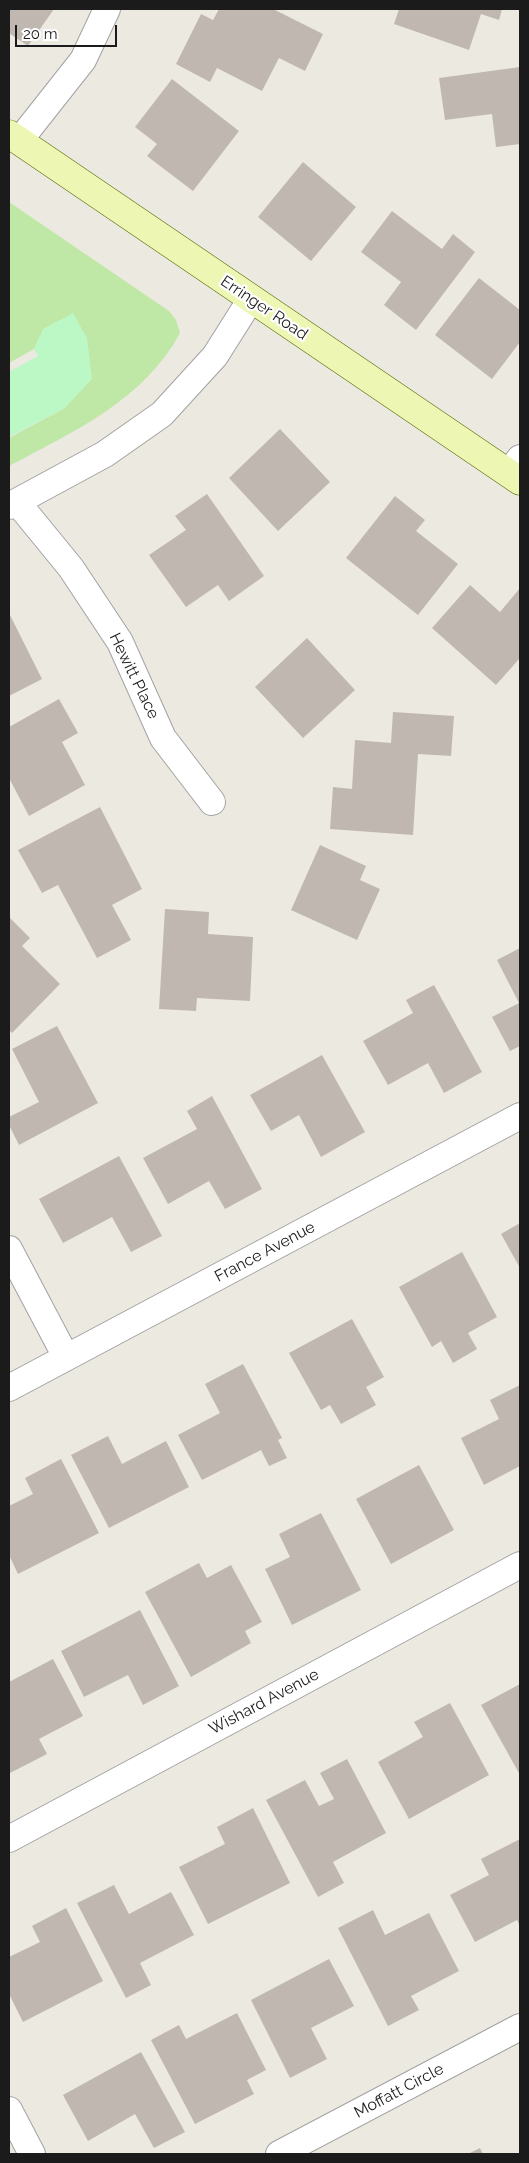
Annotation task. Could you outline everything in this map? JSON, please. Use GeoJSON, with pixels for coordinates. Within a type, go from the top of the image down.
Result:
{"type":"FeatureCollection","features":[{"type":"Feature","properties":{"kind":"street"},"geometry":{"type":"LineString","coordinates":[[14,138],[83,60],[107,9]]}},
{"type":"Feature","properties":{"kind":"street","name":"Erringer Road"},"geometry":{"type":"LineString","coordinates":[[14,138],[251,299],[516,471]]}},
{"type":"Feature","properties":{"kind":"street"},"geometry":{"type":"LineString","coordinates":[[13,504],[105,454],[162,414],[216,356],[251,299]]}},
{"type":"Feature","properties":{"kind":"street","name":"Hewitt Place"},"geometry":{"type":"LineString","coordinates":[[13,504],[71,568],[120,642],[163,738],[212,802]]}},
{"type":"Feature","properties":{"kind":"street","name":"France Avenue"},"geometry":{"type":"LineString","coordinates":[[9,1388],[520,1116]]}},
{"type":"Feature","properties":{"kind":"street"},"geometry":{"type":"LineString","coordinates":[[9,1249],[66,1357]]}},
{"type":"Feature","properties":{"kind":"street","name":"Wishard Avenue"},"geometry":{"type":"LineString","coordinates":[[9,1838],[520,1566]]}},
{"type":"Feature","properties":{"kind":"street","name":"Moffatt Circle"},"geometry":{"type":"LineString","coordinates":[[278,2154],[520,2027]]}},
{"type":"Feature","properties":{"kind":"street"},"geometry":{"type":"LineString","coordinates":[[9,2110],[32,2154]]}},
{"type":"Feature","properties":{"kind":"green space"},"geometry":{"type":"Polygon","coordinates":[[[9,202],[169,311],[176,320],[180,333],[165,357],[127,396],[82,427],[9,466],[9,438],[65,408],[44,329],[34,349],[9,363],[9,202]]]}},
{"type":"Feature","properties":{"kind":"green space"},"geometry":{"type":"Polygon","coordinates":[[[73,313],[87,338],[92,379],[65,408],[9,437],[9,372],[38,356],[34,349],[43,329],[73,313]]]}},
{"type":"Feature","properties":{"kind":"building"},"geometry":{"type":"Polygon","coordinates":[[[9,9],[54,9],[28,46],[9,33],[9,9]]]}},
{"type":"Feature","properties":{"kind":"building"},"geometry":{"type":"Polygon","coordinates":[[[219,9],[273,9],[323,34],[305,71],[279,58],[262,91],[217,68],[210,82],[176,64],[201,14],[213,20],[219,9]]]}},
{"type":"Feature","properties":{"kind":"building"},"geometry":{"type":"Polygon","coordinates":[[[399,9],[502,9],[499,20],[481,14],[469,50],[394,24],[399,9]]]}},
{"type":"Feature","properties":{"kind":"building"},"geometry":{"type":"Polygon","coordinates":[[[520,67],[520,144],[496,147],[492,114],[445,120],[439,78],[520,67]]]}},
{"type":"Feature","properties":{"kind":"building"},"geometry":{"type":"Polygon","coordinates":[[[172,79],[239,131],[193,191],[147,156],[157,144],[135,127],[172,79]]]}},
{"type":"Feature","properties":{"kind":"building"},"geometry":{"type":"Polygon","coordinates":[[[303,162],[356,207],[311,261],[258,217],[303,162]]]}},
{"type":"Feature","properties":{"kind":"building"},"geometry":{"type":"Polygon","coordinates":[[[392,211],[442,249],[453,234],[475,252],[416,330],[384,305],[401,282],[361,252],[392,211]]]}},
{"type":"Feature","properties":{"kind":"building"},"geometry":{"type":"Polygon","coordinates":[[[479,278],[520,310],[520,342],[492,379],[435,335],[479,278]]]}},
{"type":"Feature","properties":{"kind":"building"},"geometry":{"type":"Polygon","coordinates":[[[280,429],[330,482],[278,531],[229,478],[280,429]]]}},
{"type":"Feature","properties":{"kind":"building"},"geometry":{"type":"Polygon","coordinates":[[[207,494],[264,576],[229,601],[218,585],[186,607],[149,555],[186,530],[175,516],[207,494]]]}},
{"type":"Feature","properties":{"kind":"building"},"geometry":{"type":"Polygon","coordinates":[[[395,496],[425,520],[416,531],[458,564],[418,615],[346,558],[395,496]]]}},
{"type":"Feature","properties":{"kind":"building"},"geometry":{"type":"Polygon","coordinates":[[[470,585],[500,612],[520,588],[520,658],[496,685],[432,628],[470,585]]]}},
{"type":"Feature","properties":{"kind":"building"},"geometry":{"type":"Polygon","coordinates":[[[9,616],[42,679],[9,696],[9,616]]]}},
{"type":"Feature","properties":{"kind":"building"},"geometry":{"type":"Polygon","coordinates":[[[307,638],[355,690],[303,738],[255,687],[307,638]]]}},
{"type":"Feature","properties":{"kind":"building"},"geometry":{"type":"Polygon","coordinates":[[[59,699],[78,733],[62,742],[85,785],[29,816],[9,778],[9,727],[59,699]]]}},
{"type":"Feature","properties":{"kind":"building"},"geometry":{"type":"Polygon","coordinates":[[[393,712],[454,716],[451,756],[418,754],[413,835],[330,829],[333,787],[352,789],[355,740],[391,743],[393,712]]]}},
{"type":"Feature","properties":{"kind":"building"},"geometry":{"type":"Polygon","coordinates":[[[100,807],[142,889],[112,905],[131,940],[97,958],[58,885],[42,893],[18,850],[100,807]]]}},
{"type":"Feature","properties":{"kind":"building"},"geometry":{"type":"Polygon","coordinates":[[[320,845],[366,866],[360,880],[380,889],[357,940],[291,910],[320,845]]]}},
{"type":"Feature","properties":{"kind":"building"},"geometry":{"type":"Polygon","coordinates":[[[165,909],[209,912],[208,934],[253,937],[250,1001],[197,998],[196,1011],[159,1009],[165,909]]]}},
{"type":"Feature","properties":{"kind":"building"},"geometry":{"type":"Polygon","coordinates":[[[9,917],[30,938],[22,946],[60,984],[12,1033],[9,1030],[9,917]]]}},
{"type":"Feature","properties":{"kind":"building"},"geometry":{"type":"Polygon","coordinates":[[[520,948],[520,1046],[510,1051],[492,1017],[519,1003],[497,960],[520,948]]]}},
{"type":"Feature","properties":{"kind":"building"},"geometry":{"type":"Polygon","coordinates":[[[434,985],[482,1072],[444,1093],[428,1063],[388,1085],[363,1041],[413,1013],[406,1000],[434,985]]]}},
{"type":"Feature","properties":{"kind":"building"},"geometry":{"type":"Polygon","coordinates":[[[57,1026],[98,1103],[19,1145],[9,1125],[9,1117],[39,1102],[12,1049],[57,1026]]]}},
{"type":"Feature","properties":{"kind":"building"},"geometry":{"type":"Polygon","coordinates":[[[322,1055],[365,1132],[321,1157],[299,1115],[271,1131],[250,1095],[322,1055]]]}},
{"type":"Feature","properties":{"kind":"building"},"geometry":{"type":"Polygon","coordinates":[[[212,1096],[262,1189],[225,1209],[209,1181],[168,1204],[143,1158],[197,1129],[187,1111],[212,1096]]]}},
{"type":"Feature","properties":{"kind":"building"},"geometry":{"type":"Polygon","coordinates":[[[119,1156],[162,1236],[131,1252],[112,1217],[63,1243],[39,1199],[119,1156]]]}},
{"type":"Feature","properties":{"kind":"building"},"geometry":{"type":"Polygon","coordinates":[[[520,1223],[520,1268],[501,1234],[520,1223]]]}},
{"type":"Feature","properties":{"kind":"building"},"geometry":{"type":"Polygon","coordinates":[[[462,1252],[497,1317],[468,1333],[477,1349],[453,1363],[441,1341],[432,1347],[399,1287],[462,1252]]]}},
{"type":"Feature","properties":{"kind":"building"},"geometry":{"type":"Polygon","coordinates":[[[352,1319],[384,1377],[366,1387],[376,1405],[341,1424],[330,1405],[321,1410],[289,1353],[352,1319]]]}},
{"type":"Feature","properties":{"kind":"building"},"geometry":{"type":"Polygon","coordinates":[[[243,1364],[282,1438],[278,1440],[287,1458],[269,1466],[261,1450],[202,1480],[178,1435],[220,1413],[205,1384],[243,1364]]]}},
{"type":"Feature","properties":{"kind":"building"},"geometry":{"type":"Polygon","coordinates":[[[520,1385],[520,1466],[484,1485],[461,1438],[499,1419],[490,1400],[520,1385]]]}},
{"type":"Feature","properties":{"kind":"building"},"geometry":{"type":"Polygon","coordinates":[[[108,1436],[122,1464],[166,1441],[189,1487],[109,1528],[71,1455],[108,1436]]]}},
{"type":"Feature","properties":{"kind":"building"},"geometry":{"type":"Polygon","coordinates":[[[61,1459],[99,1533],[18,1574],[9,1555],[9,1506],[33,1494],[25,1478],[61,1459]]]}},
{"type":"Feature","properties":{"kind":"building"},"geometry":{"type":"Polygon","coordinates":[[[419,1465],[454,1530],[391,1564],[356,1499],[419,1465]]]}},
{"type":"Feature","properties":{"kind":"building"},"geometry":{"type":"Polygon","coordinates":[[[321,1513],[361,1590],[292,1625],[265,1569],[290,1557],[279,1534],[321,1513]]]}},
{"type":"Feature","properties":{"kind":"building"},"geometry":{"type":"Polygon","coordinates":[[[199,1563],[207,1578],[231,1565],[262,1622],[245,1631],[251,1643],[191,1677],[145,1592],[199,1563]]]}},
{"type":"Feature","properties":{"kind":"building"},"geometry":{"type":"Polygon","coordinates":[[[140,1610],[179,1686],[143,1705],[128,1675],[84,1697],[61,1651],[140,1610]]]}},
{"type":"Feature","properties":{"kind":"building"},"geometry":{"type":"Polygon","coordinates":[[[53,1659],[83,1716],[39,1739],[47,1754],[10,1773],[9,1682],[53,1659]]]}},
{"type":"Feature","properties":{"kind":"building"},"geometry":{"type":"Polygon","coordinates":[[[520,1684],[520,1775],[481,1705],[520,1684]]]}},
{"type":"Feature","properties":{"kind":"building"},"geometry":{"type":"Polygon","coordinates":[[[450,1703],[489,1775],[409,1819],[378,1762],[423,1737],[414,1722],[450,1703]]]}},
{"type":"Feature","properties":{"kind":"building"},"geometry":{"type":"Polygon","coordinates":[[[347,1759],[386,1833],[333,1862],[344,1883],[318,1897],[266,1800],[305,1780],[319,1806],[334,1799],[320,1773],[347,1759]]]}},
{"type":"Feature","properties":{"kind":"building"},"geometry":{"type":"Polygon","coordinates":[[[253,1808],[290,1883],[208,1924],[179,1867],[225,1844],[217,1827],[253,1808]]]}},
{"type":"Feature","properties":{"kind":"building"},"geometry":{"type":"Polygon","coordinates":[[[520,1839],[520,1926],[517,1920],[475,1942],[450,1895],[489,1875],[481,1859],[520,1839]]]}},
{"type":"Feature","properties":{"kind":"building"},"geometry":{"type":"Polygon","coordinates":[[[114,1885],[129,1914],[171,1892],[194,1935],[140,1963],[151,1985],[126,1998],[77,1903],[114,1885]]]}},
{"type":"Feature","properties":{"kind":"building"},"geometry":{"type":"Polygon","coordinates":[[[66,1908],[103,1981],[23,2022],[9,1994],[9,1957],[40,1942],[32,1926],[66,1908]]]}},
{"type":"Feature","properties":{"kind":"building"},"geometry":{"type":"Polygon","coordinates":[[[373,1910],[385,1935],[429,1913],[459,1971],[411,1996],[419,2010],[388,2026],[338,1928],[373,1910]]]}},
{"type":"Feature","properties":{"kind":"building"},"geometry":{"type":"Polygon","coordinates":[[[329,1959],[354,2006],[311,2028],[327,2059],[290,2078],[251,2000],[329,1959]]]}},
{"type":"Feature","properties":{"kind":"building"},"geometry":{"type":"Polygon","coordinates":[[[237,2013],[266,2070],[247,2080],[254,2094],[195,2124],[151,2040],[179,2025],[186,2039],[237,2013]]]}},
{"type":"Feature","properties":{"kind":"building"},"geometry":{"type":"Polygon","coordinates":[[[141,2052],[185,2132],[154,2148],[135,2114],[88,2141],[63,2095],[141,2052]]]}},
{"type":"Feature","properties":{"kind":"building"},"geometry":{"type":"Polygon","coordinates":[[[480,2148],[483,2154],[468,2154],[480,2148]]]}}]}
